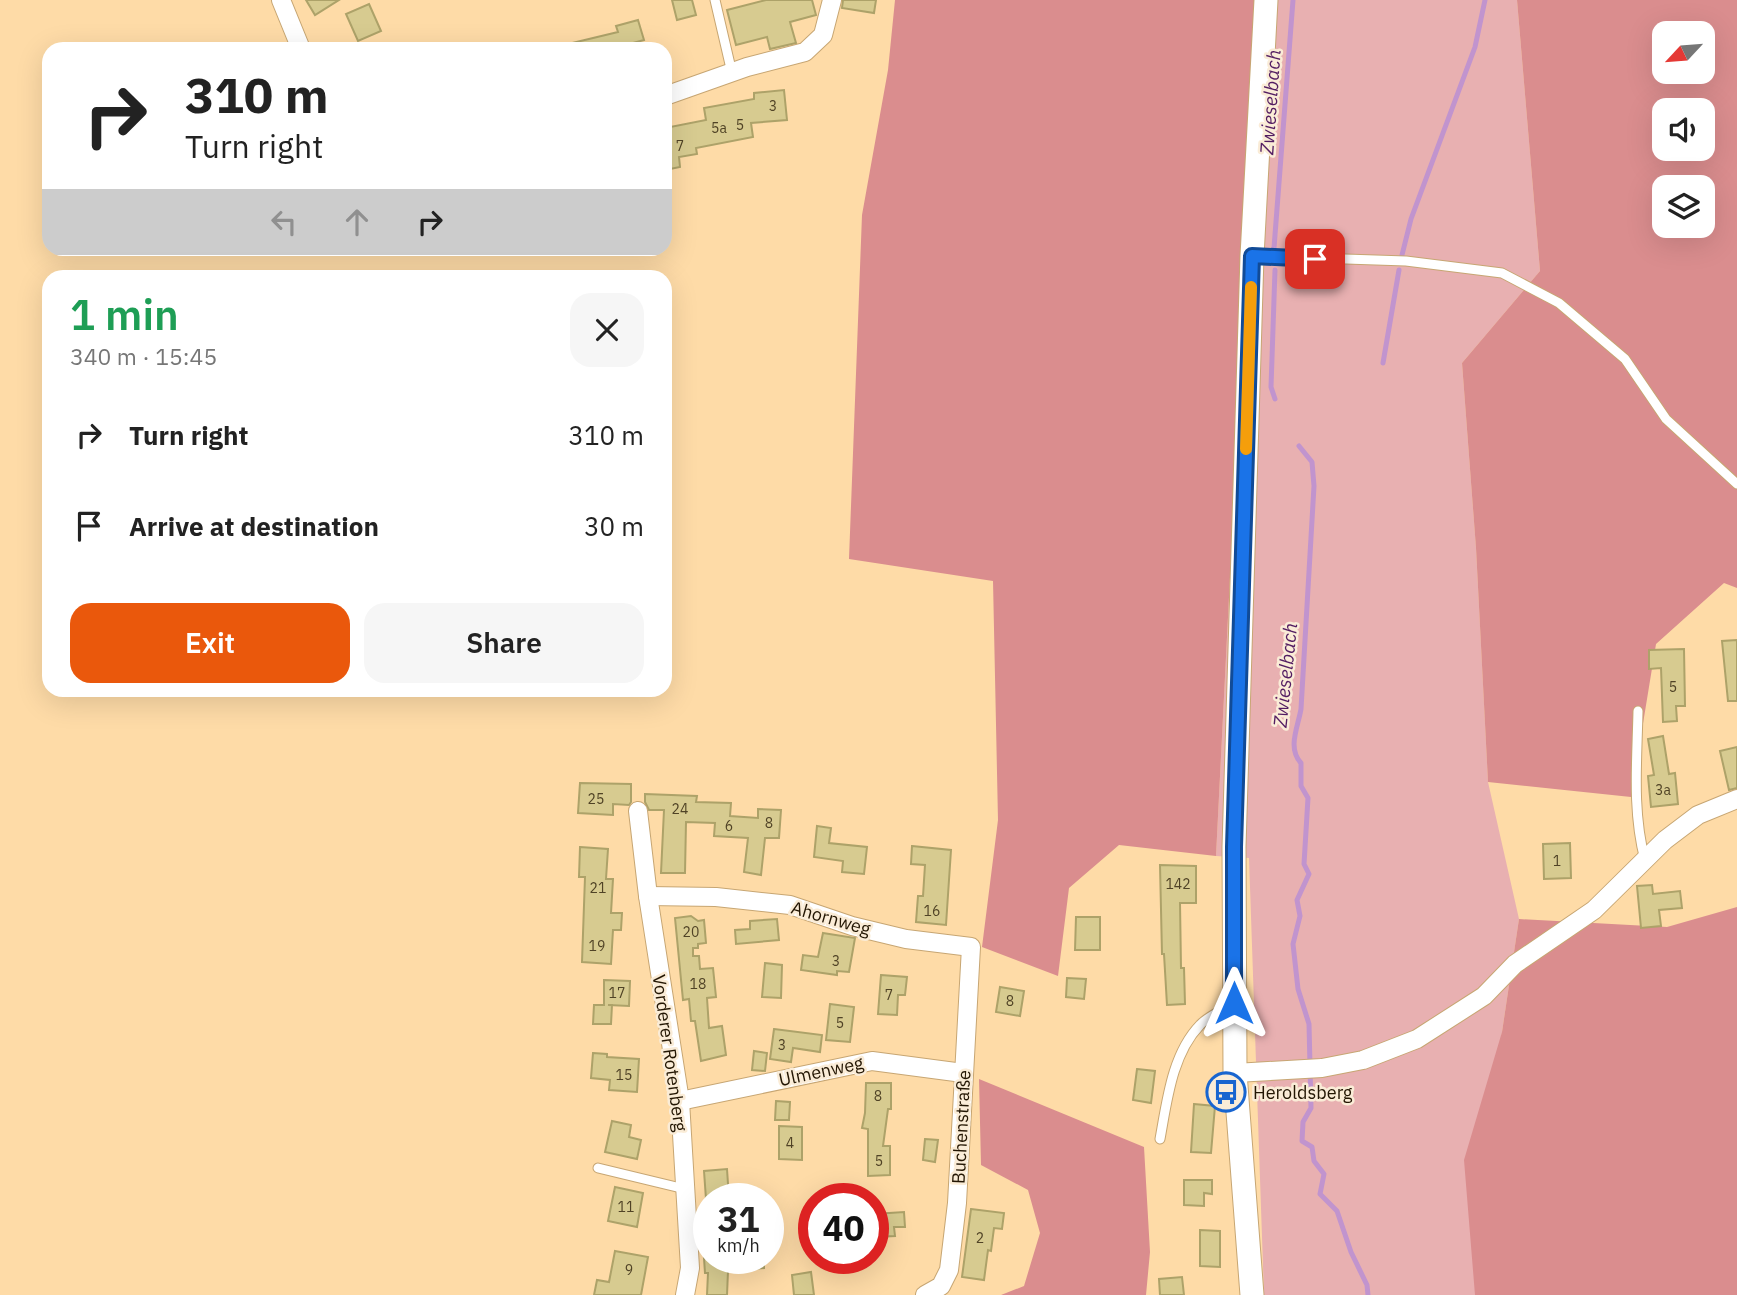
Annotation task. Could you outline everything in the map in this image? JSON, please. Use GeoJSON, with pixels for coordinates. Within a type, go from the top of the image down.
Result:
{"type":"FeatureCollection","features":[{"type":"Feature","properties":{"kind":"street"},"geometry":{"type":"LineString","coordinates":[[281,0],[298,42]]}},
{"type":"Feature","properties":{"kind":"street"},"geometry":{"type":"LineString","coordinates":[[672,94],[805,52],[823,35],[832,0]]}},
{"type":"Feature","properties":{"kind":"street"},"geometry":{"type":"LineString","coordinates":[[1252,1295],[1236,1073],[1234,847],[1252,256],[1266,0]]}},
{"type":"Feature","properties":{"kind":"street"},"geometry":{"type":"LineString","coordinates":[[1236,1073],[1322,1068],[1363,1060],[1417,1039],[1484,996],[1515,964],[1594,910],[1665,840],[1698,815],[1737,799]]}},
{"type":"Feature","properties":{"kind":"street","name":"Vorderer Rotenberg"},"geometry":{"type":"LineString","coordinates":[[638,811],[648,896],[680,1101],[690,1268],[685,1295]]}},
{"type":"Feature","properties":{"kind":"street","name":"Ahornweg"},"geometry":{"type":"LineString","coordinates":[[648,896],[716,897],[790,905],[852,926],[906,939],[971,947]]}},
{"type":"Feature","properties":{"kind":"street","name":"Buchenstraße"},"geometry":{"type":"LineString","coordinates":[[925,1295],[941,1286],[949,1270],[957,1203],[971,947]]}},
{"type":"Feature","properties":{"kind":"street","name":"Ulmenweg"},"geometry":{"type":"LineString","coordinates":[[680,1101],[872,1061],[963,1073]]}},
{"type":"Feature","properties":{"kind":"lane"},"geometry":{"type":"LineString","coordinates":[[715,0],[732,73]]}},
{"type":"Feature","properties":{"kind":"lane"},"geometry":{"type":"LineString","coordinates":[[1252,256],[1406,261],[1502,273],[1559,303],[1625,359],[1666,419],[1737,484]]}},
{"type":"Feature","properties":{"kind":"lane"},"geometry":{"type":"LineString","coordinates":[[1638,711],[1636,811],[1645,860]]}},
{"type":"Feature","properties":{"kind":"lane"},"geometry":{"type":"LineString","coordinates":[[1160,1139],[1179,1057],[1200,1024],[1234,1003]]}},
{"type":"Feature","properties":{"kind":"lane"},"geometry":{"type":"LineString","coordinates":[[598,1168],[685,1189]]}},
{"type":"Feature","properties":{"kind":"shaded area"},"geometry":{"type":"Polygon","coordinates":[[[895,0],[1259,0],[1216,856],[1119,845],[1069,888],[1058,976],[982,947],[998,820],[993,581],[849,559],[862,215],[888,70],[895,0]]]}},
{"type":"Feature","properties":{"kind":"shaded area"},"geometry":{"type":"Polygon","coordinates":[[[1259,0],[1517,0],[1540,271],[1462,363],[1476,548],[1488,782],[1519,919],[1502,1032],[1475,1295],[1264,1295],[1249,858],[1216,856],[1259,0]]]}},
{"type":"Feature","properties":{"kind":"shaded area"},"geometry":{"type":"Polygon","coordinates":[[[1517,0],[1737,0],[1737,588],[1724,583],[1656,644],[1631,797],[1488,782],[1476,548],[1462,363],[1540,271],[1517,0]]]}},
{"type":"Feature","properties":{"kind":"shaded area"},"geometry":{"type":"Polygon","coordinates":[[[1737,907],[1737,1295],[1475,1295],[1464,1160],[1502,1032],[1519,919],[1667,927],[1737,907]]]}},
{"type":"Feature","properties":{"kind":"shaded area"},"geometry":{"type":"Polygon","coordinates":[[[979,1079],[1144,1147],[1150,1252],[1146,1295],[1001,1295],[1024,1286],[1040,1233],[1028,1190],[981,1165],[979,1079]]]}},
{"type":"Feature","properties":{"kind":"building"},"geometry":{"type":"Polygon","coordinates":[[[306,0],[339,0],[315,15],[306,0]]]}},
{"type":"Feature","properties":{"kind":"building"},"geometry":{"type":"Polygon","coordinates":[[[672,0],[692,0],[696,15],[677,20],[672,0]]]}},
{"type":"Feature","properties":{"kind":"building"},"geometry":{"type":"Polygon","coordinates":[[[766,0],[812,0],[816,15],[790,22],[796,43],[770,49],[767,37],[736,45],[727,10],[766,0]]]}},
{"type":"Feature","properties":{"kind":"building"},"geometry":{"type":"Polygon","coordinates":[[[843,0],[876,0],[874,13],[842,8],[843,0]]]}},
{"type":"Feature","properties":{"kind":"building"},"geometry":{"type":"Polygon","coordinates":[[[369,4],[381,31],[358,41],[346,14],[369,4]]]}},
{"type":"Feature","properties":{"kind":"building"},"geometry":{"type":"Polygon","coordinates":[[[638,20],[644,40],[576,42],[618,32],[616,26],[638,20]]]}},
{"type":"Feature","properties":{"kind":"building"},"geometry":{"type":"Polygon","coordinates":[[[784,90],[787,120],[751,123],[753,137],[696,148],[697,154],[679,157],[680,167],[672,169],[672,127],[706,120],[704,108],[754,99],[754,93],[784,90]]]}},
{"type":"Feature","properties":{"kind":"building"},"geometry":{"type":"Polygon","coordinates":[[[1737,640],[1737,701],[1728,701],[1722,641],[1737,640]]]}},
{"type":"Feature","properties":{"kind":"building"},"geometry":{"type":"Polygon","coordinates":[[[1684,649],[1685,706],[1676,706],[1677,721],[1663,722],[1661,668],[1649,669],[1649,650],[1684,649]]]}},
{"type":"Feature","properties":{"kind":"building"},"geometry":{"type":"Polygon","coordinates":[[[1663,736],[1669,774],[1675,773],[1678,804],[1651,807],[1648,776],[1654,775],[1648,739],[1663,736]]]}},
{"type":"Feature","properties":{"kind":"building"},"geometry":{"type":"Polygon","coordinates":[[[1737,747],[1737,788],[1729,790],[1720,751],[1737,747]]]}},
{"type":"Feature","properties":{"kind":"building"},"geometry":{"type":"Polygon","coordinates":[[[580,783],[631,784],[631,802],[629,805],[613,804],[613,815],[578,813],[580,783]]]}},
{"type":"Feature","properties":{"kind":"building"},"geometry":{"type":"Polygon","coordinates":[[[645,794],[697,796],[696,802],[731,803],[730,816],[758,818],[758,809],[781,810],[779,838],[765,838],[761,875],[744,872],[748,838],[714,836],[715,823],[686,822],[685,873],[661,873],[664,810],[649,810],[645,794]]]}},
{"type":"Feature","properties":{"kind":"building"},"geometry":{"type":"Polygon","coordinates":[[[817,826],[831,828],[829,843],[867,847],[864,874],[842,872],[843,861],[814,857],[817,826]]]}},
{"type":"Feature","properties":{"kind":"building"},"geometry":{"type":"Polygon","coordinates":[[[1570,843],[1571,878],[1544,879],[1543,844],[1570,843]]]}},
{"type":"Feature","properties":{"kind":"building"},"geometry":{"type":"Polygon","coordinates":[[[912,846],[951,850],[946,925],[916,922],[918,896],[923,896],[925,865],[911,864],[912,846]]]}},
{"type":"Feature","properties":{"kind":"building"},"geometry":{"type":"Polygon","coordinates":[[[580,847],[608,849],[606,879],[613,879],[611,913],[622,913],[621,930],[613,930],[611,964],[582,962],[585,877],[579,877],[580,847]]]}},
{"type":"Feature","properties":{"kind":"building"},"geometry":{"type":"Polygon","coordinates":[[[1160,865],[1196,866],[1196,903],[1180,903],[1181,968],[1184,968],[1185,1004],[1167,1005],[1162,954],[1160,865]]]}},
{"type":"Feature","properties":{"kind":"building"},"geometry":{"type":"Polygon","coordinates":[[[1652,885],[1653,894],[1680,891],[1682,908],[1659,910],[1661,926],[1641,928],[1637,886],[1652,885]]]}},
{"type":"Feature","properties":{"kind":"building"},"geometry":{"type":"Polygon","coordinates":[[[691,916],[698,921],[704,920],[706,943],[693,948],[693,956],[699,956],[700,969],[713,968],[716,997],[707,998],[709,1028],[722,1026],[726,1055],[701,1061],[695,1021],[691,1021],[689,999],[683,1000],[675,918],[691,916]]]}},
{"type":"Feature","properties":{"kind":"building"},"geometry":{"type":"Polygon","coordinates":[[[1076,917],[1100,917],[1100,950],[1075,950],[1076,917]]]}},
{"type":"Feature","properties":{"kind":"building"},"geometry":{"type":"Polygon","coordinates":[[[777,919],[779,940],[736,944],[735,930],[750,929],[750,921],[777,919]]]}},
{"type":"Feature","properties":{"kind":"building"},"geometry":{"type":"Polygon","coordinates":[[[823,933],[855,938],[849,972],[837,971],[837,975],[801,970],[803,955],[818,957],[823,933]]]}},
{"type":"Feature","properties":{"kind":"building"},"geometry":{"type":"Polygon","coordinates":[[[765,963],[782,965],[781,998],[762,997],[765,963]]]}},
{"type":"Feature","properties":{"kind":"building"},"geometry":{"type":"Polygon","coordinates":[[[881,975],[907,977],[905,995],[898,995],[897,1015],[878,1014],[881,975]]]}},
{"type":"Feature","properties":{"kind":"building"},"geometry":{"type":"Polygon","coordinates":[[[1067,978],[1086,979],[1084,999],[1066,997],[1067,978]]]}},
{"type":"Feature","properties":{"kind":"building"},"geometry":{"type":"Polygon","coordinates":[[[604,980],[630,981],[629,1006],[612,1005],[611,1024],[593,1024],[594,1005],[604,1005],[604,980]]]}},
{"type":"Feature","properties":{"kind":"building"},"geometry":{"type":"Polygon","coordinates":[[[1000,987],[1024,991],[1020,1016],[996,1012],[1000,987]]]}},
{"type":"Feature","properties":{"kind":"building"},"geometry":{"type":"Polygon","coordinates":[[[830,1004],[854,1007],[850,1042],[826,1040],[830,1004]]]}},
{"type":"Feature","properties":{"kind":"building"},"geometry":{"type":"Polygon","coordinates":[[[774,1029],[822,1035],[820,1052],[793,1048],[791,1062],[770,1059],[774,1029]]]}},
{"type":"Feature","properties":{"kind":"building"},"geometry":{"type":"Polygon","coordinates":[[[754,1051],[767,1053],[765,1071],[752,1070],[754,1051]]]}},
{"type":"Feature","properties":{"kind":"building"},"geometry":{"type":"Polygon","coordinates":[[[593,1053],[607,1054],[607,1057],[639,1059],[637,1092],[609,1090],[610,1080],[591,1078],[593,1053]]]}},
{"type":"Feature","properties":{"kind":"building"},"geometry":{"type":"Polygon","coordinates":[[[1137,1069],[1155,1071],[1151,1103],[1133,1100],[1137,1069]]]}},
{"type":"Feature","properties":{"kind":"building"},"geometry":{"type":"Polygon","coordinates":[[[866,1083],[891,1083],[891,1109],[888,1109],[883,1146],[890,1146],[890,1175],[868,1176],[868,1129],[862,1128],[866,1083]]]}},
{"type":"Feature","properties":{"kind":"building"},"geometry":{"type":"Polygon","coordinates":[[[776,1101],[790,1102],[789,1120],[775,1120],[776,1101]]]}},
{"type":"Feature","properties":{"kind":"building"},"geometry":{"type":"Polygon","coordinates":[[[1194,1104],[1215,1106],[1211,1153],[1191,1152],[1194,1104]]]}},
{"type":"Feature","properties":{"kind":"building"},"geometry":{"type":"Polygon","coordinates":[[[612,1121],[631,1125],[629,1137],[641,1140],[637,1159],[605,1152],[612,1121]]]}},
{"type":"Feature","properties":{"kind":"building"},"geometry":{"type":"Polygon","coordinates":[[[779,1126],[802,1127],[802,1160],[779,1159],[779,1126]]]}},
{"type":"Feature","properties":{"kind":"building"},"geometry":{"type":"Polygon","coordinates":[[[925,1139],[938,1140],[935,1162],[923,1160],[925,1139]]]}},
{"type":"Feature","properties":{"kind":"building"},"geometry":{"type":"Polygon","coordinates":[[[727,1169],[728,1183],[705,1183],[704,1171],[727,1169]]]}},
{"type":"Feature","properties":{"kind":"building"},"geometry":{"type":"Polygon","coordinates":[[[1184,1180],[1212,1180],[1212,1194],[1204,1193],[1204,1206],[1184,1205],[1184,1180]]]}},
{"type":"Feature","properties":{"kind":"building"},"geometry":{"type":"Polygon","coordinates":[[[615,1187],[643,1193],[637,1227],[608,1221],[615,1187]]]}},
{"type":"Feature","properties":{"kind":"building"},"geometry":{"type":"Polygon","coordinates":[[[971,1209],[1004,1213],[1002,1229],[994,1228],[984,1280],[962,1277],[971,1209]]]}},
{"type":"Feature","properties":{"kind":"building"},"geometry":{"type":"Polygon","coordinates":[[[904,1212],[905,1227],[894,1227],[895,1236],[889,1236],[889,1213],[904,1212]]]}},
{"type":"Feature","properties":{"kind":"building"},"geometry":{"type":"Polygon","coordinates":[[[1200,1230],[1220,1231],[1220,1267],[1200,1266],[1200,1230]]]}},
{"type":"Feature","properties":{"kind":"building"},"geometry":{"type":"Polygon","coordinates":[[[615,1251],[648,1257],[641,1295],[594,1295],[597,1280],[609,1282],[615,1251]]]}},
{"type":"Feature","properties":{"kind":"building"},"geometry":{"type":"Polygon","coordinates":[[[708,1274],[728,1274],[727,1295],[707,1295],[708,1274]]]}},
{"type":"Feature","properties":{"kind":"building"},"geometry":{"type":"Polygon","coordinates":[[[811,1274],[814,1295],[794,1295],[792,1275],[811,1274]]]}},
{"type":"Feature","properties":{"kind":"building"},"geometry":{"type":"Polygon","coordinates":[[[1182,1277],[1184,1295],[1160,1295],[1159,1279],[1182,1277]]]}},
{"type":"Feature","properties":{"kind":"waterway","name":"Zwieselbach"},"geometry":{"type":"LineString","coordinates":[[1274,248],[1293,0]]}},
{"type":"Feature","properties":{"kind":"waterway"},"geometry":{"type":"LineString","coordinates":[[1402,255],[1411,219],[1475,47],[1485,0]]}},
{"type":"Feature","properties":{"kind":"waterway","name":"Zwieselbach"},"geometry":{"type":"LineString","coordinates":[[1275,270],[1271,387],[1275,399]]}},
{"type":"Feature","properties":{"kind":"waterway"},"geometry":{"type":"LineString","coordinates":[[1383,363],[1399,270]]}},
{"type":"Feature","properties":{"kind":"waterway","name":"Zwieselbach"},"geometry":{"type":"LineString","coordinates":[[1299,446],[1312,462],[1314,486],[1301,709],[1294,744],[1301,763],[1301,786],[1308,798],[1304,864],[1309,874],[1297,900],[1300,916],[1293,944],[1298,989],[1309,1024],[1311,1108],[1303,1122],[1302,1141],[1312,1147],[1314,1161],[1324,1174],[1320,1194],[1337,1211],[1351,1252],[1367,1285],[1368,1295]]}},
{"type":"Feature","properties":{"kind":"slow traffic"},"geometry":{"type":"LineString","coordinates":[[1246,449],[1251,287]]}},
{"type":"Feature","properties":{"kind":"place","name":"Heroldsberg"},"geometry":{"type":"Point","coordinates":[1226,1092]}},
{"type":"Feature","properties":{"kind":"route"},"geometry":{"type":"LineString","coordinates":[[1234,1003],[1234,847],[1252,256],[1315,259]]}}]}
